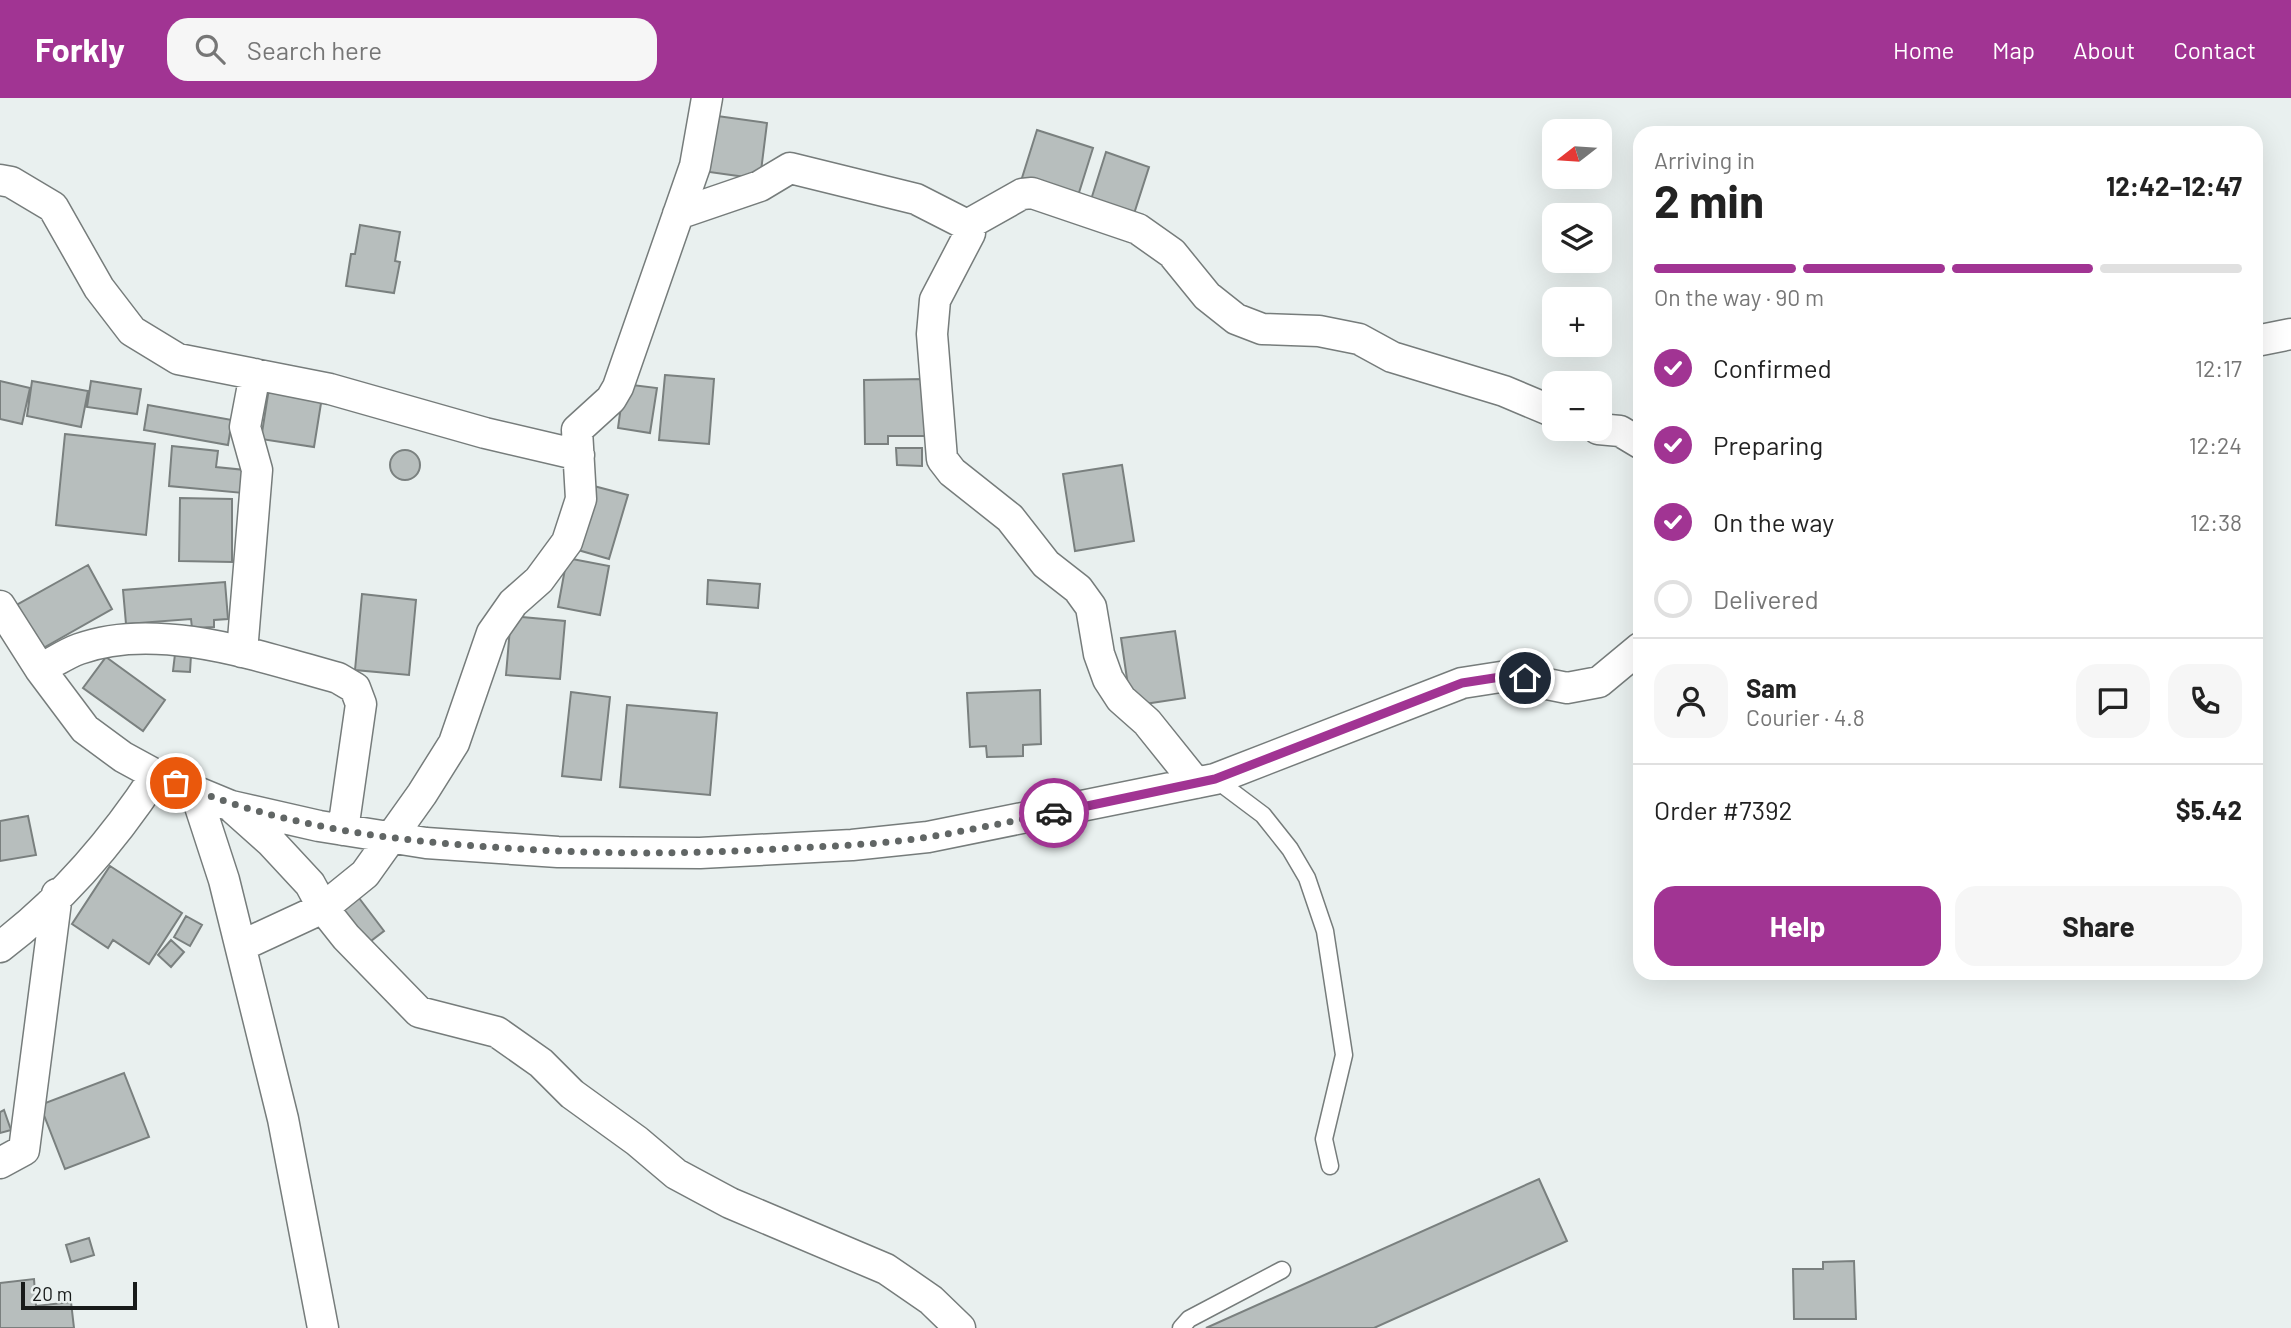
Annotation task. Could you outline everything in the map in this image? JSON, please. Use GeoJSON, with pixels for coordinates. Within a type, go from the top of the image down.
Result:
{"type":"FeatureCollection","features":[{"type":"Feature","properties":{"kind":"street"},"geometry":{"type":"LineString","coordinates":[[241,946],[323,908],[365,873],[454,743],[492,633],[513,603],[539,580],[567,542],[581,499],[576,430],[611,399],[618,387],[695,166],[707,98]]}},
{"type":"Feature","properties":{"kind":"street"},"geometry":{"type":"LineString","coordinates":[[678,214],[760,186],[790,168],[916,199],[967,225],[970,233],[935,300],[932,334],[943,459],[952,472],[1010,518],[1046,564],[1078,589],[1091,607],[1099,654],[1108,679],[1121,699],[1206,781]]}},
{"type":"Feature","properties":{"kind":"street"},"geometry":{"type":"LineString","coordinates":[[0,180],[11,182],[53,207],[99,288],[132,331],[178,359],[330,389],[485,433],[579,455]]}},
{"type":"Feature","properties":{"kind":"street"},"geometry":{"type":"LineString","coordinates":[[967,225],[1022,194],[1032,193],[1138,229],[1172,253],[1207,296],[1236,320],[1262,329],[1319,331],[1359,339],[1392,357],[1504,391],[1542,407]]}},
{"type":"Feature","properties":{"kind":"street"},"geometry":{"type":"LineString","coordinates":[[2263,340],[2291,334]]}},
{"type":"Feature","properties":{"kind":"street"},"geometry":{"type":"LineString","coordinates":[[243,652],[257,470],[245,427],[255,374]]}},
{"type":"Feature","properties":{"kind":"street"},"geometry":{"type":"LineString","coordinates":[[1612,430],[1620,431],[1633,439]]}},
{"type":"Feature","properties":{"kind":"street"},"geometry":{"type":"LineString","coordinates":[[0,606],[40,669],[85,729],[123,757],[156,775],[231,806],[343,830],[389,838],[558,852],[700,853],[852,845],[928,837],[1206,781],[1462,683],[1507,676],[1567,688],[1599,682],[1633,654]]}},
{"type":"Feature","properties":{"kind":"street"},"geometry":{"type":"LineString","coordinates":[[40,669],[79,649],[147,639],[243,652],[338,678],[355,688],[361,704],[343,830]]}},
{"type":"Feature","properties":{"kind":"street"},"geometry":{"type":"LineString","coordinates":[[0,947],[23,930],[121,829],[156,775]]}},
{"type":"Feature","properties":{"kind":"street"},"geometry":{"type":"LineString","coordinates":[[195,791],[224,880],[283,1119],[323,1328]]}},
{"type":"Feature","properties":{"kind":"street"},"geometry":{"type":"LineString","coordinates":[[231,806],[271,842],[310,884],[323,908],[346,937],[419,1013],[497,1031],[541,1063],[572,1094],[637,1141],[676,1174],[730,1203],[886,1269],[931,1300],[960,1328]]}},
{"type":"Feature","properties":{"kind":"street"},"geometry":{"type":"LineString","coordinates":[[0,1163],[24,1150],[57,894]]}},
{"type":"Feature","properties":{"kind":"lane"},"geometry":{"type":"LineString","coordinates":[[1206,781],[1263,815],[1290,849],[1307,877],[1325,931],[1344,1055],[1324,1139],[1330,1166]]}},
{"type":"Feature","properties":{"kind":"lane"},"geometry":{"type":"LineString","coordinates":[[1181,1328],[1189,1319],[1282,1270]]}},
{"type":"Feature","properties":{"kind":"building"},"geometry":{"type":"Polygon","coordinates":[[[710,115],[767,123],[760,179],[702,171],[710,115]]]}},
{"type":"Feature","properties":{"kind":"building"},"geometry":{"type":"Polygon","coordinates":[[[1037,130],[1093,148],[1077,199],[1021,181],[1037,130]]]}},
{"type":"Feature","properties":{"kind":"building"},"geometry":{"type":"Polygon","coordinates":[[[1106,152],[1149,167],[1132,220],[1089,206],[1106,152]]]}},
{"type":"Feature","properties":{"kind":"building"},"geometry":{"type":"Polygon","coordinates":[[[360,225],[400,232],[395,261],[400,262],[394,293],[346,286],[351,254],[355,254],[360,225]]]}},
{"type":"Feature","properties":{"kind":"building"},"geometry":{"type":"Polygon","coordinates":[[[665,375],[714,379],[709,444],[659,440],[665,375]]]}},
{"type":"Feature","properties":{"kind":"building"},"geometry":{"type":"Polygon","coordinates":[[[925,379],[925,436],[888,436],[888,444],[865,444],[864,380],[925,379]]]}},
{"type":"Feature","properties":{"kind":"building"},"geometry":{"type":"Polygon","coordinates":[[[0,381],[30,388],[22,424],[0,419],[0,381]]]}},
{"type":"Feature","properties":{"kind":"building"},"geometry":{"type":"Polygon","coordinates":[[[32,381],[88,391],[81,427],[27,416],[32,381]]]}},
{"type":"Feature","properties":{"kind":"building"},"geometry":{"type":"Polygon","coordinates":[[[91,381],[141,389],[137,414],[87,407],[91,381]]]}},
{"type":"Feature","properties":{"kind":"building"},"geometry":{"type":"Polygon","coordinates":[[[624,384],[657,388],[650,433],[618,428],[624,384]]]}},
{"type":"Feature","properties":{"kind":"building"},"geometry":{"type":"Polygon","coordinates":[[[269,388],[322,397],[314,447],[261,439],[269,388]]]}},
{"type":"Feature","properties":{"kind":"building"},"geometry":{"type":"Polygon","coordinates":[[[148,405],[232,420],[228,445],[144,430],[148,405]]]}},
{"type":"Feature","properties":{"kind":"building"},"geometry":{"type":"Polygon","coordinates":[[[65,434],[155,444],[146,535],[56,525],[65,434]]]}},
{"type":"Feature","properties":{"kind":"building"},"geometry":{"type":"Polygon","coordinates":[[[172,446],[218,451],[216,467],[245,470],[243,493],[169,486],[172,446]]]}},
{"type":"Feature","properties":{"kind":"building"},"geometry":{"type":"Polygon","coordinates":[[[896,448],[922,448],[922,466],[897,465],[896,448]]]}},
{"type":"Feature","properties":{"kind":"building"},"geometry":{"type":"Polygon","coordinates":[[[405,450],[411,451],[419,459],[419,471],[411,479],[405,480],[399,479],[391,471],[390,465],[391,459],[399,451],[405,450]]]}},
{"type":"Feature","properties":{"kind":"building"},"geometry":{"type":"Polygon","coordinates":[[[1122,465],[1134,541],[1075,551],[1063,474],[1122,465]]]}},
{"type":"Feature","properties":{"kind":"building"},"geometry":{"type":"Polygon","coordinates":[[[590,485],[628,495],[609,559],[571,548],[590,485]]]}},
{"type":"Feature","properties":{"kind":"building"},"geometry":{"type":"Polygon","coordinates":[[[180,498],[232,499],[232,562],[179,561],[180,498]]]}},
{"type":"Feature","properties":{"kind":"building"},"geometry":{"type":"Polygon","coordinates":[[[567,558],[609,566],[600,615],[558,607],[567,558]]]}},
{"type":"Feature","properties":{"kind":"building"},"geometry":{"type":"Polygon","coordinates":[[[88,565],[112,609],[38,651],[13,607],[88,565]]]}},
{"type":"Feature","properties":{"kind":"building"},"geometry":{"type":"Polygon","coordinates":[[[708,580],[760,584],[758,608],[707,604],[708,580]]]}},
{"type":"Feature","properties":{"kind":"building"},"geometry":{"type":"Polygon","coordinates":[[[225,582],[228,619],[214,620],[214,627],[192,628],[191,619],[126,624],[123,590],[225,582]]]}},
{"type":"Feature","properties":{"kind":"building"},"geometry":{"type":"Polygon","coordinates":[[[362,594],[416,600],[409,675],[355,670],[362,594]]]}},
{"type":"Feature","properties":{"kind":"building"},"geometry":{"type":"Polygon","coordinates":[[[511,616],[565,621],[560,679],[506,675],[511,616]]]}},
{"type":"Feature","properties":{"kind":"building"},"geometry":{"type":"Polygon","coordinates":[[[1175,631],[1185,698],[1131,706],[1121,638],[1175,631]]]}},
{"type":"Feature","properties":{"kind":"building"},"geometry":{"type":"Polygon","coordinates":[[[175,654],[191,655],[190,672],[173,671],[175,654]]]}},
{"type":"Feature","properties":{"kind":"building"},"geometry":{"type":"Polygon","coordinates":[[[106,657],[165,700],[143,731],[83,688],[106,657]]]}},
{"type":"Feature","properties":{"kind":"building"},"geometry":{"type":"Polygon","coordinates":[[[1040,690],[1041,744],[1023,745],[1023,756],[987,757],[986,746],[970,747],[967,693],[1040,690]]]}},
{"type":"Feature","properties":{"kind":"building"},"geometry":{"type":"Polygon","coordinates":[[[571,692],[610,697],[601,780],[562,776],[571,692]]]}},
{"type":"Feature","properties":{"kind":"building"},"geometry":{"type":"Polygon","coordinates":[[[627,705],[717,713],[710,795],[620,787],[627,705]]]}},
{"type":"Feature","properties":{"kind":"building"},"geometry":{"type":"Polygon","coordinates":[[[28,816],[36,855],[0,861],[0,821],[28,816]]]}},
{"type":"Feature","properties":{"kind":"building"},"geometry":{"type":"Polygon","coordinates":[[[110,866],[182,913],[149,964],[113,940],[108,948],[72,924],[110,866]]]}},
{"type":"Feature","properties":{"kind":"building"},"geometry":{"type":"Polygon","coordinates":[[[356,894],[384,931],[363,947],[335,911],[356,894]]]}},
{"type":"Feature","properties":{"kind":"building"},"geometry":{"type":"Polygon","coordinates":[[[186,916],[202,925],[190,946],[174,937],[186,916]]]}},
{"type":"Feature","properties":{"kind":"building"},"geometry":{"type":"Polygon","coordinates":[[[171,940],[184,952],[171,967],[158,955],[171,940]]]}},
{"type":"Feature","properties":{"kind":"building"},"geometry":{"type":"Polygon","coordinates":[[[124,1073],[149,1137],[65,1169],[40,1105],[124,1073]]]}},
{"type":"Feature","properties":{"kind":"building"},"geometry":{"type":"Polygon","coordinates":[[[4,1110],[11,1130],[0,1133],[0,1112],[4,1110]]]}},
{"type":"Feature","properties":{"kind":"building"},"geometry":{"type":"Polygon","coordinates":[[[1539,1179],[1567,1241],[1374,1328],[1206,1328],[1539,1179]]]}},
{"type":"Feature","properties":{"kind":"building"},"geometry":{"type":"Polygon","coordinates":[[[89,1238],[94,1255],[71,1262],[66,1245],[89,1238]]]}},
{"type":"Feature","properties":{"kind":"building"},"geometry":{"type":"Polygon","coordinates":[[[1854,1261],[1856,1319],[1794,1319],[1793,1269],[1823,1269],[1823,1262],[1854,1261]]]}},
{"type":"Feature","properties":{"kind":"building"},"geometry":{"type":"Polygon","coordinates":[[[34,1279],[36,1306],[71,1302],[74,1328],[0,1328],[0,1283],[34,1279]]]}},
{"type":"Feature","properties":{"kind":"way so far"},"geometry":{"type":"LineString","coordinates":[[176,783],[231,806],[319,826],[426,843],[558,852],[700,853],[852,845],[928,837],[1054,813]]}},
{"type":"Feature","properties":{"kind":"route"},"geometry":{"type":"LineString","coordinates":[[1054,813],[1215,779],[1462,683],[1507,676],[1525,678]]}}]}
